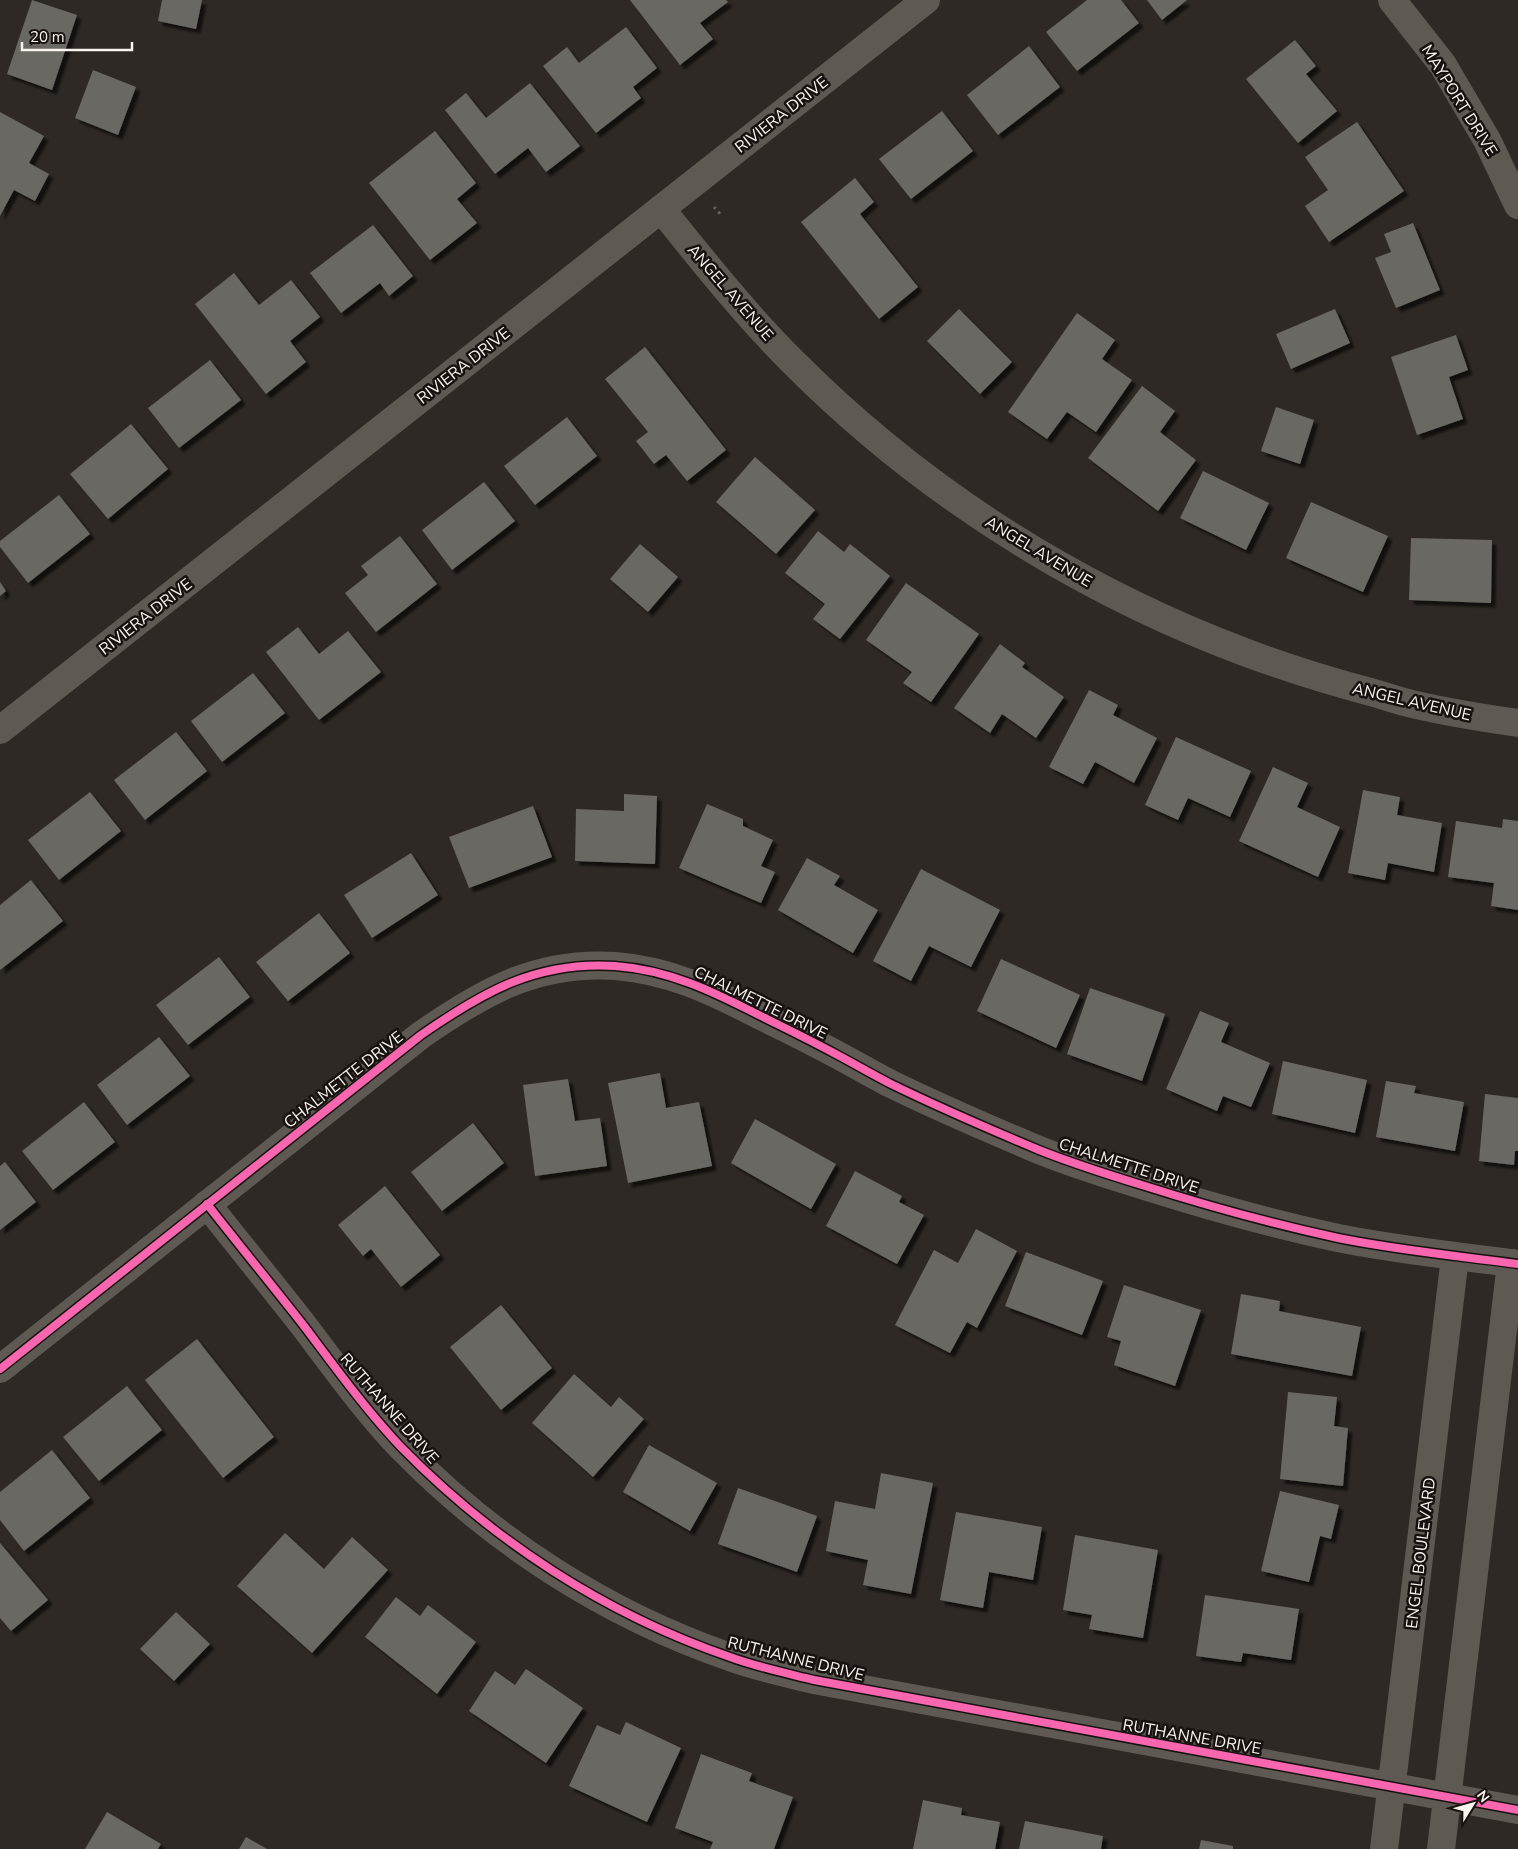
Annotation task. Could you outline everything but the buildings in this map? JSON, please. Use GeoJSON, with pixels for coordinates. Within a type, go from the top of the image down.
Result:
{"type":"FeatureCollection","features":[{"type":"Feature","properties":{"kind":"street","name":"RIVIERA DRIVE"},"geometry":{"type":"LineString","coordinates":[[0,730],[926,0]]}},
{"type":"Feature","properties":{"kind":"street","name":"MAYPORT DRIVE"},"geometry":{"type":"LineString","coordinates":[[1392,0],[1443,65],[1487,140],[1518,205]]}},
{"type":"Feature","properties":{"kind":"street","name":"ANGEL AVENUE"},"geometry":{"type":"LineString","coordinates":[[661,209],[747,314],[792,361],[840,406],[916,470],[957,500],[991,524],[1062,568],[1172,622],[1229,647],[1276,664],[1413,704],[1518,724]]}},
{"type":"Feature","properties":{"kind":"street","name":"CHALMETTE DRIVE"},"geometry":{"type":"LineString","coordinates":[[0,1369],[421,1035],[478,997],[508,983],[540,972],[562,968],[613,966],[647,970],[690,982],[928,1101],[1040,1150],[1103,1173],[1259,1219],[1338,1238],[1455,1257],[1514,1264]]}},
{"type":"Feature","properties":{"kind":"street","name":"RUTHANNE DRIVE"},"geometry":{"type":"LineString","coordinates":[[207,1204],[400,1446],[469,1510],[507,1540],[584,1591],[632,1617],[730,1657],[814,1680],[1518,1810]]}},
{"type":"Feature","properties":{"kind":"street","name":"ENGEL BOULEVARD"},"geometry":{"type":"LineString","coordinates":[[1384,1849],[1455,1257]]}},
{"type":"Feature","properties":{"kind":"street"},"geometry":{"type":"LineString","coordinates":[[1441,1849],[1514,1264]]}},
{"type":"Feature","properties":{"kind":"cycle path"},"geometry":{"type":"LineString","coordinates":[[0,1369],[421,1035],[444,1019],[466,1005],[512,982],[535,974],[587,966],[635,968],[690,983],[742,1006],[926,1101],[1039,1150],[1105,1173],[1193,1201],[1338,1238],[1518,1264]]}},
{"type":"Feature","properties":{"kind":"cycle path"},"geometry":{"type":"LineString","coordinates":[[207,1204],[375,1418],[436,1481],[474,1513],[553,1571],[639,1619],[740,1661],[814,1680],[1518,1810]]}}]}
